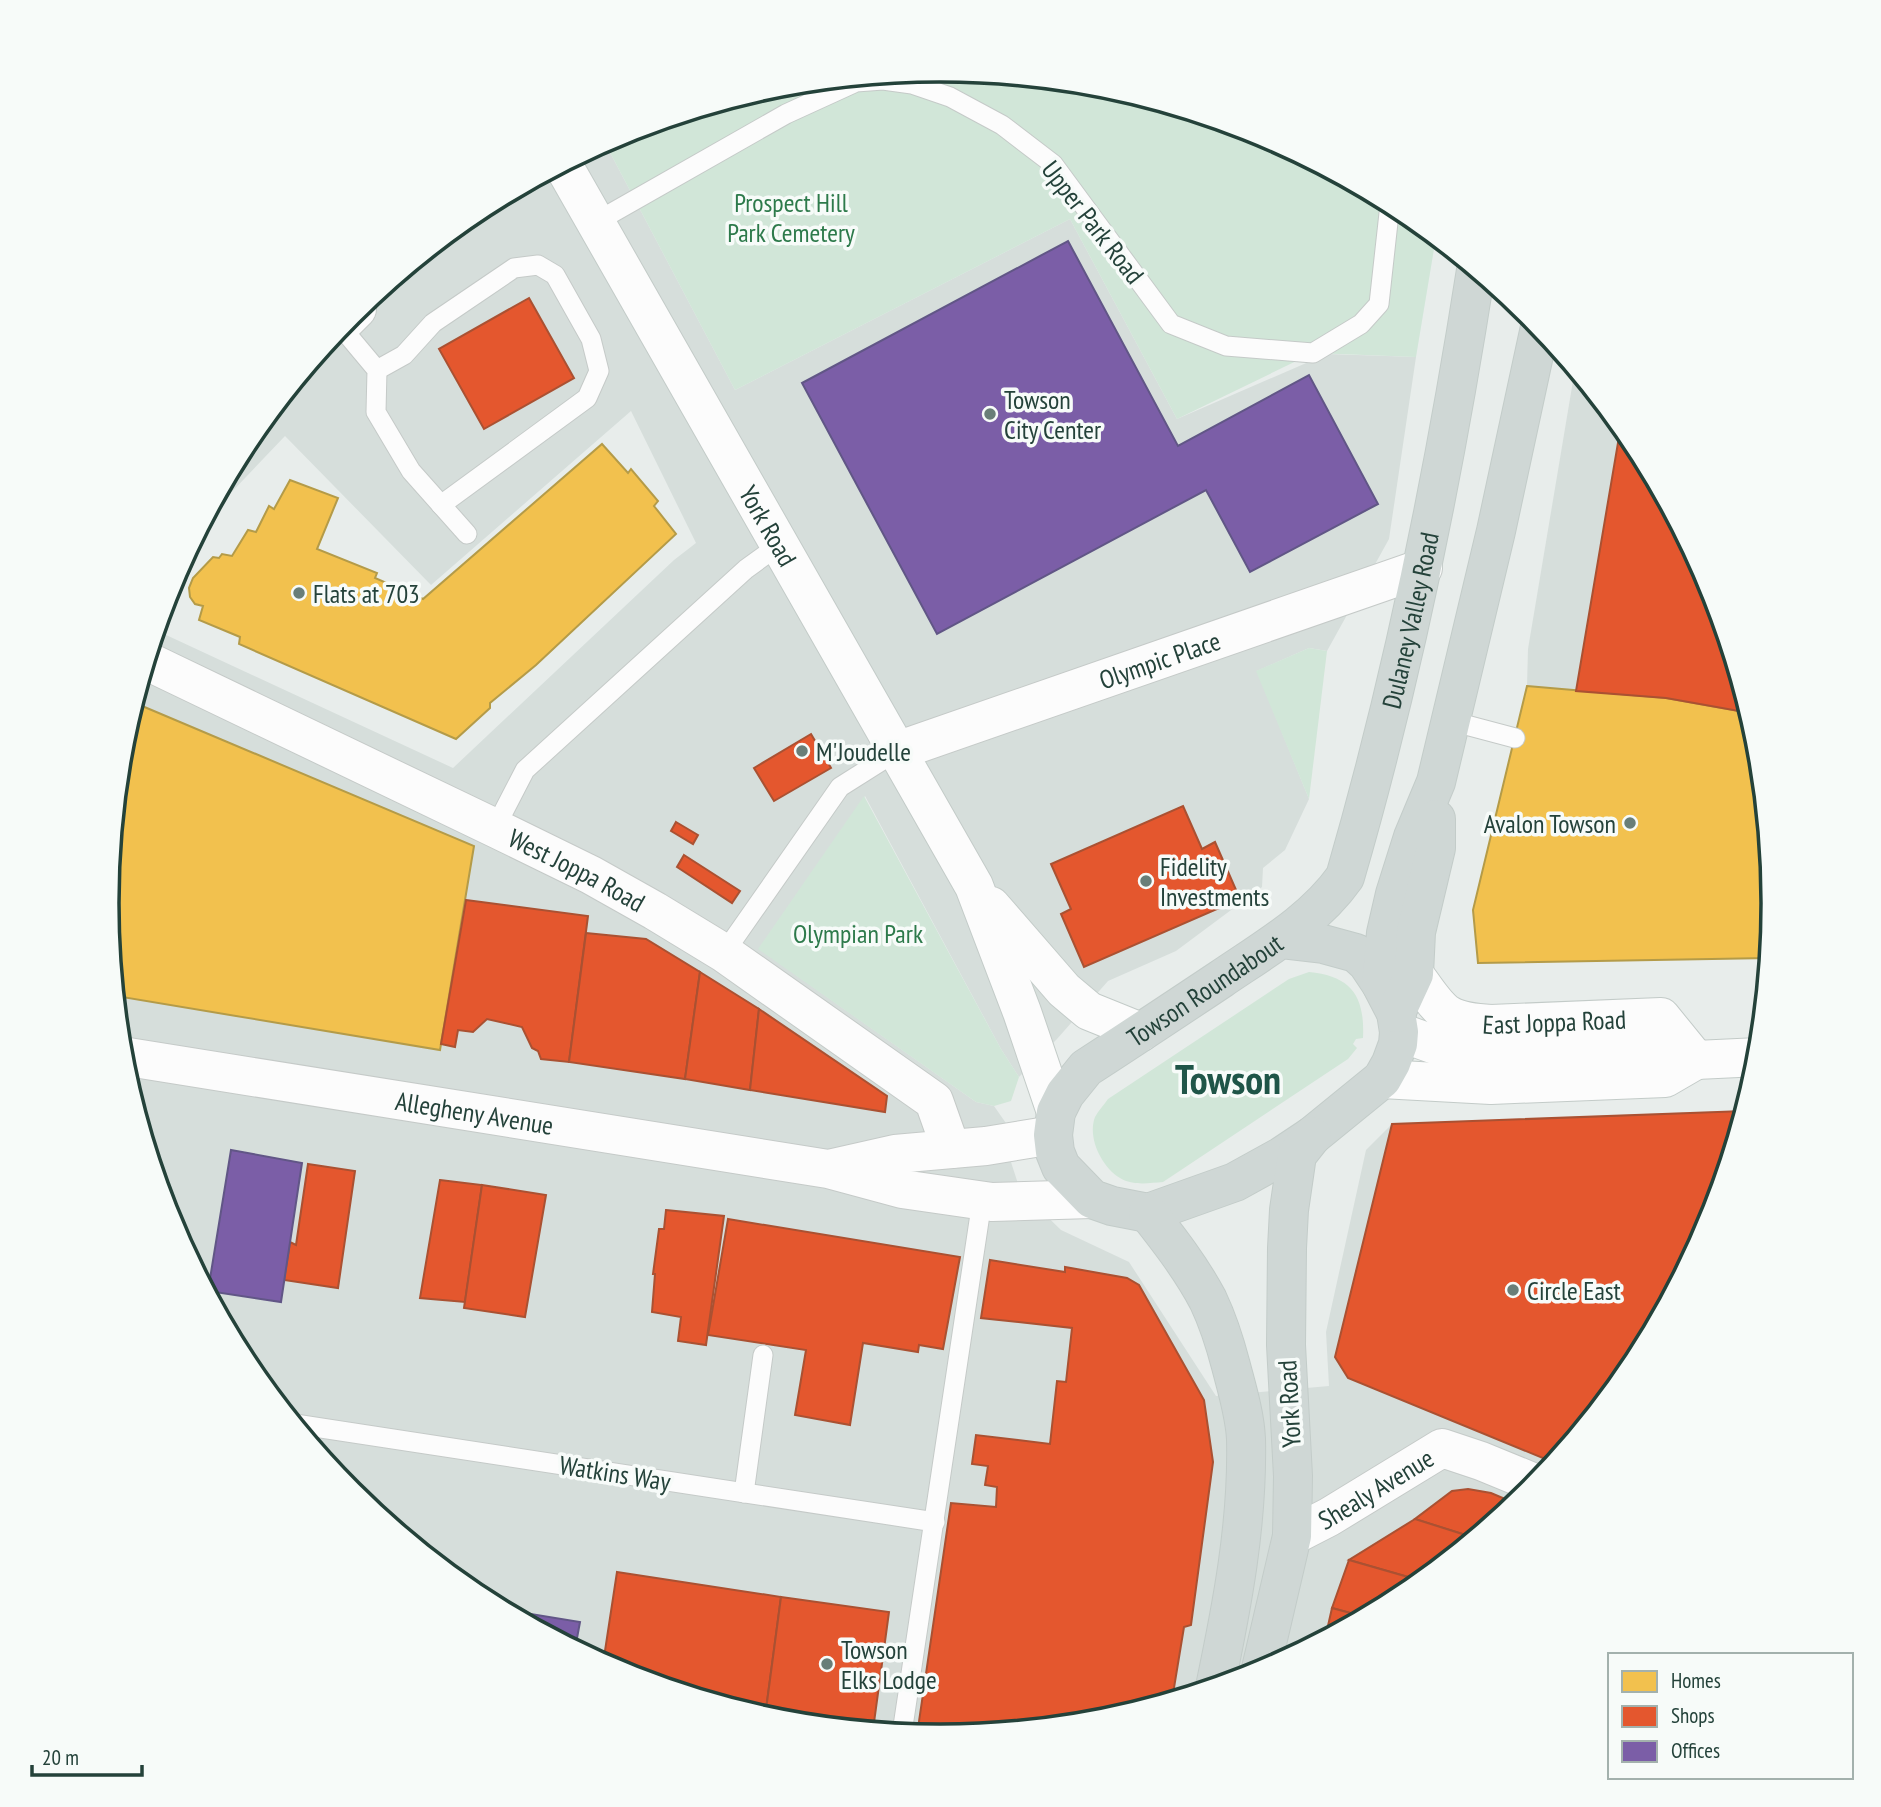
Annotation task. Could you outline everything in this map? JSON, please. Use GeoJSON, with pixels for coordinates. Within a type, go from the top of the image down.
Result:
{"type":"FeatureCollection","features":[{"type":"Feature","properties":{"kind":"main road","name":"Dulaney Valley Road"},"geometry":{"type":"LineString","coordinates":[[1280,939],[1312,914],[1345,877],[1377,768],[1423,568],[1456,401],[1474,280]]}},
{"type":"Feature","properties":{"kind":"main road"},"geometry":{"type":"LineString","coordinates":[[1055,1124],[1055,1152],[1061,1167],[1092,1199],[1148,1213],[1235,1182],[1270,1163],[1312,1136],[1382,1079],[1395,1054],[1397,1001],[1386,933],[1413,836],[1436,782],[1496,531],[1537,340]]}},
{"type":"Feature","properties":{"kind":"main road","name":"Towson Roundabout"},"geometry":{"type":"LineString","coordinates":[[1055,1124],[1065,1094],[1086,1068],[1280,939],[1323,944],[1356,953],[1397,1001]]}},
{"type":"Feature","properties":{"kind":"main road","name":"York Road"},"geometry":{"type":"LineString","coordinates":[[1263,1658],[1292,1536],[1293,1476],[1286,1345],[1287,1248],[1297,1155],[1312,1136]]}},
{"type":"Feature","properties":{"kind":"main road","name":"York Road"},"geometry":{"type":"LineString","coordinates":[[1148,1213],[1187,1263],[1209,1302],[1222,1334],[1246,1437],[1244,1508],[1235,1591],[1217,1676]]}},
{"type":"Feature","properties":{"kind":"street","name":"York Road"},"geometry":{"type":"LineString","coordinates":[[568,172],[974,886],[1022,1012],[1055,1124]]}},
{"type":"Feature","properties":{"kind":"street","name":"Olympic Place"},"geometry":{"type":"LineString","coordinates":[[897,751],[1423,568]]}},
{"type":"Feature","properties":{"kind":"street","name":"West Joppa Road"},"geometry":{"type":"LineString","coordinates":[[155,665],[495,828],[623,893],[724,953],[934,1101],[951,1149]]}},
{"type":"Feature","properties":{"kind":"street","name":"York Road"},"geometry":{"type":"LineString","coordinates":[[974,886],[1064,990],[1089,1011],[1141,1032]]}},
{"type":"Feature","properties":{"kind":"street","name":"East Joppa Road"},"geometry":{"type":"LineString","coordinates":[[1397,1001],[1466,1023],[1661,1017],[1696,1060]]}},
{"type":"Feature","properties":{"kind":"street","name":"East Joppa Road"},"geometry":{"type":"LineString","coordinates":[[1397,1001],[1441,1046],[1491,1054],[1664,1048],[1696,1060],[1747,1058]]}},
{"type":"Feature","properties":{"kind":"street","name":"Allegheny Avenue"},"geometry":{"type":"LineString","coordinates":[[134,1058],[828,1169],[902,1189],[982,1201],[1092,1199]]}},
{"type":"Feature","properties":{"kind":"street","name":"East Joppa Road"},"geometry":{"type":"LineString","coordinates":[[1382,1079],[1513,1084],[1665,1078],[1696,1060]]}},
{"type":"Feature","properties":{"kind":"street","name":"Allegheny Avenue"},"geometry":{"type":"LineString","coordinates":[[828,1169],[895,1154],[986,1146],[1055,1124]]}},
{"type":"Feature","properties":{"kind":"street","name":"Shealy Avenue"},"geometry":{"type":"LineString","coordinates":[[1292,1536],[1329,1517],[1442,1448],[1525,1479]]}},
{"type":"Feature","properties":{"kind":"lane","name":"Upper Park Road"},"geometry":{"type":"LineString","coordinates":[[907,83],[950,97],[1002,125],[1054,164],[1171,324],[1226,346],[1313,353],[1361,324],[1380,304],[1389,216]]}},
{"type":"Feature","properties":{"kind":"lane","name":"Upper Park Road"},"geometry":{"type":"LineString","coordinates":[[596,222],[786,114],[843,88]]}},
{"type":"Feature","properties":{"kind":"lane"},"geometry":{"type":"LineString","coordinates":[[377,370],[404,355],[433,323],[514,268],[538,265],[555,275],[592,339],[599,371],[587,398],[441,505]]}},
{"type":"Feature","properties":{"kind":"lane"},"geometry":{"type":"LineString","coordinates":[[348,336],[377,370],[376,412],[411,471],[467,534]]}},
{"type":"Feature","properties":{"kind":"lane"},"geometry":{"type":"LineString","coordinates":[[495,828],[526,770],[746,569],[779,545]]}},
{"type":"Feature","properties":{"kind":"lane"},"geometry":{"type":"LineString","coordinates":[[1451,721],[1515,738]]}},
{"type":"Feature","properties":{"kind":"lane"},"geometry":{"type":"LineString","coordinates":[[724,953],[840,787],[897,751]]}},
{"type":"Feature","properties":{"kind":"lane"},"geometry":{"type":"LineString","coordinates":[[903,1724],[982,1201]]}},
{"type":"Feature","properties":{"kind":"lane"},"geometry":{"type":"LineString","coordinates":[[744,1493],[763,1355]]}},
{"type":"Feature","properties":{"kind":"lane","name":"Watkins Way"},"geometry":{"type":"LineString","coordinates":[[308,1426],[935,1522]]}},
{"type":"Feature","properties":{"kind":"shaded area"},"geometry":{"type":"Polygon","coordinates":[[[610,152],[735,390],[1070,219],[1177,419],[1327,354],[1416,357],[1389,539],[1327,651],[1309,648],[1257,671],[1309,799],[1285,850],[1263,868],[1262,887],[1176,951],[1108,981],[1019,1077],[1001,1049],[865,796],[759,949],[976,1102],[994,1106],[1008,1126],[1010,1159],[1020,1190],[1061,1230],[1129,1262],[1216,1396],[1329,1386],[1326,1332],[1366,1150],[1392,1124],[1735,1110],[1718,1167],[1677,1267],[1623,1360],[1558,1445],[1521,1484],[1482,1521],[1397,1586],[1351,1615],[1255,1662],[1153,1697],[1101,1709],[1048,1718],[940,1725],[833,1718],[780,1709],[728,1697],[626,1662],[530,1615],[484,1586],[399,1521],[323,1445],[258,1360],[229,1314],[182,1218],[147,1116],[126,1011],[119,904],[126,796],[135,743],[147,691],[165,634],[453,768],[674,560],[696,543],[631,411],[431,585],[285,436],[227,497],[258,447],[323,362],[399,286],[484,221],[530,192],[610,152]]]}},
{"type":"Feature","properties":{"kind":"shaded area"},"geometry":{"type":"Polygon","coordinates":[[[1573,381],[1623,447],[1673,533],[1718,640],[1739,712],[1527,686],[1528,649],[1573,381]]]}},
{"type":"Feature","properties":{"kind":"green space","name":"Prospect Hill Park Cemetery"},"geometry":{"type":"Polygon","coordinates":[[[940,82],[1048,89],[1101,98],[1204,126],[1304,167],[1351,192],[1434,248],[1416,357],[1313,353],[1177,419],[1070,219],[735,390],[610,152],[677,126],[780,98],[833,89],[940,82]]]}},
{"type":"Feature","properties":{"kind":"green space"},"geometry":{"type":"Polygon","coordinates":[[[1309,648],[1327,651],[1309,799],[1256,671],[1309,648]]]}},
{"type":"Feature","properties":{"kind":"green space","name":"Olympian Park"},"geometry":{"type":"Polygon","coordinates":[[[864,796],[1001,1049],[1019,1077],[1011,1101],[994,1106],[976,1102],[758,949],[864,796]]]}},
{"type":"Feature","properties":{"kind":"green space"},"geometry":{"type":"Polygon","coordinates":[[[1309,972],[1336,978],[1353,991],[1358,1000],[1363,1038],[1356,1039],[1353,1044],[1357,1048],[1348,1059],[1163,1182],[1130,1182],[1120,1178],[1107,1167],[1095,1143],[1093,1125],[1095,1117],[1108,1099],[1289,979],[1309,972]]]}},
{"type":"Feature","properties":{"kind":"building: Homes","name":"Flats at 703"},"geometry":{"type":"Polygon","coordinates":[[[602,444],[628,473],[631,469],[658,501],[654,506],[676,534],[536,665],[490,703],[490,708],[456,739],[239,644],[240,637],[199,620],[203,606],[195,604],[190,597],[189,588],[193,578],[213,557],[219,558],[222,554],[232,556],[248,530],[256,532],[269,506],[274,509],[290,480],[338,498],[317,549],[377,573],[375,578],[423,599],[602,444]]]}},
{"type":"Feature","properties":{"kind":"building: Homes","name":"Avalon Towson"},"geometry":{"type":"Polygon","coordinates":[[[1527,686],[1666,698],[1739,711],[1755,796],[1760,850],[1760,958],[1478,963],[1473,910],[1527,686]]]}},
{"type":"Feature","properties":{"kind":"building: Homes"},"geometry":{"type":"Polygon","coordinates":[[[143,707],[474,846],[440,1050],[125,997],[119,904],[121,850],[126,796],[143,707]]]}},
{"type":"Feature","properties":{"kind":"building: Shops"},"geometry":{"type":"Polygon","coordinates":[[[529,298],[574,378],[484,429],[439,349],[529,298]]]}},
{"type":"Feature","properties":{"kind":"building: Shops"},"geometry":{"type":"Polygon","coordinates":[[[1618,441],[1652,493],[1699,589],[1718,640],[1739,711],[1666,698],[1576,691],[1618,441]]]}},
{"type":"Feature","properties":{"kind":"building: Shops","name":"M'Joudelle"},"geometry":{"type":"Polygon","coordinates":[[[811,734],[831,768],[774,801],[754,768],[811,734]]]}},
{"type":"Feature","properties":{"kind":"building: Shops","name":"Fidelity Investments"},"geometry":{"type":"Polygon","coordinates":[[[1183,806],[1202,849],[1215,842],[1240,899],[1084,967],[1061,914],[1071,909],[1051,864],[1183,806]]]}},
{"type":"Feature","properties":{"kind":"building: Shops"},"geometry":{"type":"Polygon","coordinates":[[[676,822],[698,835],[693,844],[671,831],[676,822]]]}},
{"type":"Feature","properties":{"kind":"building: Shops"},"geometry":{"type":"Polygon","coordinates":[[[684,855],[740,891],[732,903],[677,867],[684,855]]]}},
{"type":"Feature","properties":{"kind":"building: Shops"},"geometry":{"type":"Polygon","coordinates":[[[466,900],[588,916],[569,1062],[541,1059],[538,1051],[532,1048],[522,1027],[487,1019],[473,1032],[458,1030],[455,1047],[441,1044],[466,900]]]}},
{"type":"Feature","properties":{"kind":"building: Shops"},"geometry":{"type":"Polygon","coordinates":[[[586,933],[646,939],[700,972],[685,1079],[569,1062],[586,933]]]}},
{"type":"Feature","properties":{"kind":"building: Shops"},"geometry":{"type":"Polygon","coordinates":[[[700,972],[759,1009],[750,1090],[685,1079],[700,972]]]}},
{"type":"Feature","properties":{"kind":"building: Shops"},"geometry":{"type":"Polygon","coordinates":[[[759,1009],[887,1096],[885,1112],[750,1090],[759,1009]]]}},
{"type":"Feature","properties":{"kind":"building: Shops","name":"Circle East"},"geometry":{"type":"Polygon","coordinates":[[[1735,1111],[1699,1218],[1652,1314],[1592,1403],[1545,1459],[1348,1378],[1335,1357],[1392,1124],[1735,1111]]]}},
{"type":"Feature","properties":{"kind":"building: Shops"},"geometry":{"type":"Polygon","coordinates":[[[308,1164],[355,1171],[338,1288],[284,1280],[290,1242],[296,1245],[308,1164]]]}},
{"type":"Feature","properties":{"kind":"building: Shops"},"geometry":{"type":"Polygon","coordinates":[[[440,1180],[482,1185],[465,1302],[420,1298],[440,1180]]]}},
{"type":"Feature","properties":{"kind":"building: Shops"},"geometry":{"type":"Polygon","coordinates":[[[482,1185],[546,1195],[525,1317],[464,1308],[482,1185]]]}},
{"type":"Feature","properties":{"kind":"building: Shops"},"geometry":{"type":"Polygon","coordinates":[[[666,1210],[724,1216],[706,1345],[678,1341],[681,1317],[652,1312],[653,1274],[659,1229],[664,1229],[666,1210]]]}},
{"type":"Feature","properties":{"kind":"building: Shops"},"geometry":{"type":"Polygon","coordinates":[[[728,1219],[960,1257],[943,1349],[919,1345],[918,1352],[863,1343],[850,1425],[795,1415],[806,1350],[708,1335],[728,1219]]]}},
{"type":"Feature","properties":{"kind":"building: Shops"},"geometry":{"type":"Polygon","coordinates":[[[990,1260],[1065,1272],[1065,1267],[1127,1278],[1139,1285],[1204,1400],[1213,1462],[1191,1625],[1184,1627],[1174,1691],[1101,1709],[1048,1718],[994,1723],[919,1724],[951,1503],[996,1507],[997,1487],[985,1485],[988,1466],[972,1464],[976,1435],[1050,1444],[1057,1381],[1066,1382],[1072,1328],[981,1318],[990,1260]]]}},
{"type":"Feature","properties":{"kind":"building: Shops"},"geometry":{"type":"Polygon","coordinates":[[[1468,1489],[1491,1493],[1505,1499],[1465,1535],[1415,1519],[1452,1491],[1468,1489]]]}},
{"type":"Feature","properties":{"kind":"building: Shops"},"geometry":{"type":"Polygon","coordinates":[[[1415,1519],[1465,1535],[1409,1577],[1349,1560],[1415,1519]]]}},
{"type":"Feature","properties":{"kind":"building: Shops"},"geometry":{"type":"Polygon","coordinates":[[[1349,1560],[1409,1577],[1353,1614],[1332,1608],[1349,1560]]]}},
{"type":"Feature","properties":{"kind":"building: Shops"},"geometry":{"type":"Polygon","coordinates":[[[617,1572],[781,1597],[766,1706],[677,1681],[605,1652],[617,1572]]]}},
{"type":"Feature","properties":{"kind":"building: Shops","name":"Towson Elks Lodge"},"geometry":{"type":"Polygon","coordinates":[[[781,1597],[889,1612],[874,1722],[833,1718],[766,1706],[781,1597]]]}},
{"type":"Feature","properties":{"kind":"building: Shops"},"geometry":{"type":"Polygon","coordinates":[[[1332,1608],[1353,1614],[1351,1615],[1328,1627],[1332,1608]]]}},
{"type":"Feature","properties":{"kind":"building: Offices","name":"Towson City Center"},"geometry":{"type":"Polygon","coordinates":[[[1068,241],[1178,446],[1309,375],[1378,504],[1250,572],[1206,490],[937,634],[802,383],[1068,241]]]}},
{"type":"Feature","properties":{"kind":"building: Offices"},"geometry":{"type":"Polygon","coordinates":[[[231,1150],[302,1163],[281,1302],[218,1292],[210,1278],[231,1150]]]}},
{"type":"Feature","properties":{"kind":"building: Offices"},"geometry":{"type":"Polygon","coordinates":[[[527,1613],[580,1622],[577,1640],[527,1613]]]}},
{"type":"Feature","properties":{"kind":"place","name":"Towson City Center"},"geometry":{"type":"Point","coordinates":[990,414]}},
{"type":"Feature","properties":{"kind":"place","name":"Flats at 703"},"geometry":{"type":"Point","coordinates":[299,593]}},
{"type":"Feature","properties":{"kind":"place","name":"M'Joudelle"},"geometry":{"type":"Point","coordinates":[802,751]}},
{"type":"Feature","properties":{"kind":"place","name":"Avalon Towson"},"geometry":{"type":"Point","coordinates":[1630,823]}},
{"type":"Feature","properties":{"kind":"place","name":"Fidelity Investments"},"geometry":{"type":"Point","coordinates":[1146,881]}},
{"type":"Feature","properties":{"kind":"place","name":"Circle East"},"geometry":{"type":"Point","coordinates":[1513,1290]}},
{"type":"Feature","properties":{"kind":"place","name":"Towson Elks Lodge"},"geometry":{"type":"Point","coordinates":[827,1664]}},
{"type":"Feature","properties":{"kind":"district","name":"Towson"},"geometry":{"type":"Point","coordinates":[1228,1079]}}]}
